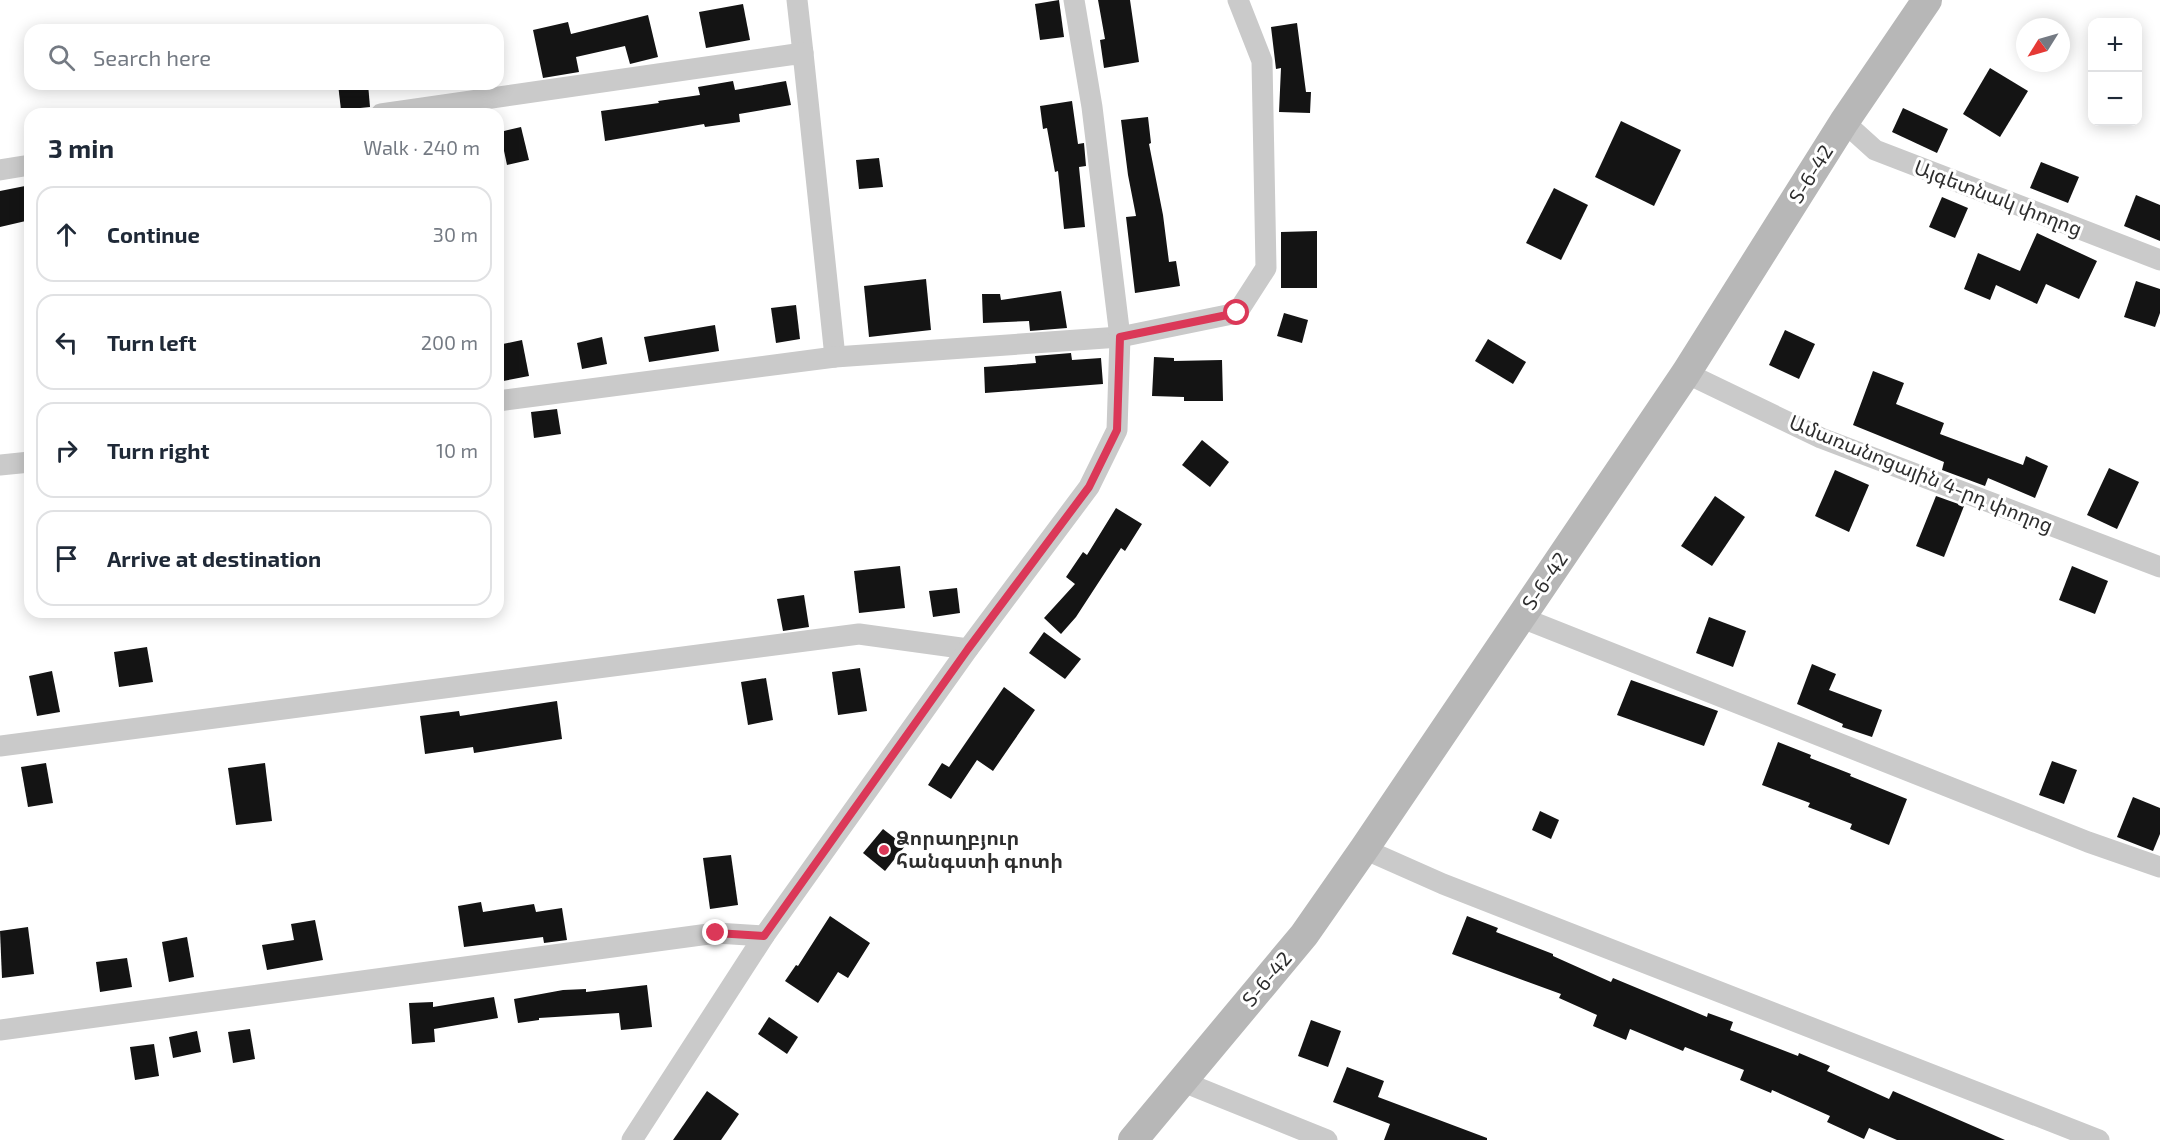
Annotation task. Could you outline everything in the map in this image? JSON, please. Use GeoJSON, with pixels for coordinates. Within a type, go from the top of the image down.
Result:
{"type":"FeatureCollection","features":[{"type":"Feature","properties":{"kind":"main road","name":"Տ-6-42"},"geometry":{"type":"LineString","coordinates":[[1133,1140],[1304,935],[1364,849],[1686,374],[1844,122],[1927,0]]}},
{"type":"Feature","properties":{"kind":"street"},"geometry":{"type":"LineString","coordinates":[[797,0],[835,357]]}},
{"type":"Feature","properties":{"kind":"street"},"geometry":{"type":"LineString","coordinates":[[632,1140],[764,936],[968,649],[1089,487],[1117,430],[1120,337],[1092,107],[1074,0]]}},
{"type":"Feature","properties":{"kind":"street"},"geometry":{"type":"LineString","coordinates":[[504,400],[835,357],[1120,337],[1237,313],[1266,268],[1262,61],[1238,0]]}},
{"type":"Feature","properties":{"kind":"street"},"geometry":{"type":"LineString","coordinates":[[422,108],[802,53]]}},
{"type":"Feature","properties":{"kind":"street","name":"Այգետնակ փողոց"},"geometry":{"type":"LineString","coordinates":[[1844,122],[1875,150],[2160,261]]}},
{"type":"Feature","properties":{"kind":"street"},"geometry":{"type":"LineString","coordinates":[[0,170],[24,166]]}},
{"type":"Feature","properties":{"kind":"street","name":"Ամառանոցային 4-րդ փողոց"},"geometry":{"type":"LineString","coordinates":[[1686,374],[1821,438],[2160,567]]}},
{"type":"Feature","properties":{"kind":"street"},"geometry":{"type":"LineString","coordinates":[[0,465],[24,463]]}},
{"type":"Feature","properties":{"kind":"street"},"geometry":{"type":"LineString","coordinates":[[1520,617],[2077,837],[2160,867]]}},
{"type":"Feature","properties":{"kind":"street"},"geometry":{"type":"LineString","coordinates":[[0,746],[859,634],[968,649]]}},
{"type":"Feature","properties":{"kind":"street"},"geometry":{"type":"LineString","coordinates":[[1364,849],[1443,884],[2099,1140]]}},
{"type":"Feature","properties":{"kind":"street"},"geometry":{"type":"LineString","coordinates":[[0,1030],[716,933],[764,936]]}},
{"type":"Feature","properties":{"kind":"street"},"geometry":{"type":"LineString","coordinates":[[1181,1081],[1327,1140]]}},
{"type":"Feature","properties":{"kind":"building"},"geometry":{"type":"Polygon","coordinates":[[[1059,0],[1064,37],[1040,40],[1035,4],[1059,0]]]}},
{"type":"Feature","properties":{"kind":"building"},"geometry":{"type":"Polygon","coordinates":[[[1098,0],[1130,0],[1139,62],[1104,68],[1100,40],[1105,39],[1098,0]]]}},
{"type":"Feature","properties":{"kind":"building"},"geometry":{"type":"Polygon","coordinates":[[[743,4],[750,40],[706,48],[699,12],[743,4]]]}},
{"type":"Feature","properties":{"kind":"building"},"geometry":{"type":"Polygon","coordinates":[[[648,15],[658,57],[630,64],[625,46],[576,57],[579,72],[543,78],[533,30],[568,22],[571,34],[648,15]]]}},
{"type":"Feature","properties":{"kind":"building"},"geometry":{"type":"Polygon","coordinates":[[[1297,23],[1306,92],[1311,92],[1310,113],[1279,112],[1281,68],[1276,69],[1271,27],[1297,23]]]}},
{"type":"Feature","properties":{"kind":"building"},"geometry":{"type":"Polygon","coordinates":[[[1990,68],[2028,91],[2000,137],[1963,114],[1990,68]]]}},
{"type":"Feature","properties":{"kind":"building"},"geometry":{"type":"Polygon","coordinates":[[[733,81],[735,90],[786,81],[791,105],[739,114],[740,122],[705,127],[704,124],[605,141],[601,111],[700,95],[698,87],[733,81]]]}},
{"type":"Feature","properties":{"kind":"building"},"geometry":{"type":"Polygon","coordinates":[[[339,90],[369,90],[370,107],[341,108],[339,90]]]}},
{"type":"Feature","properties":{"kind":"building"},"geometry":{"type":"Polygon","coordinates":[[[1072,101],[1078,144],[1084,143],[1086,166],[1079,167],[1085,227],[1064,229],[1058,171],[1055,172],[1047,128],[1043,129],[1040,106],[1072,101]]]}},
{"type":"Feature","properties":{"kind":"building"},"geometry":{"type":"Polygon","coordinates":[[[1903,108],[1948,129],[1937,153],[1892,132],[1903,108]]]}},
{"type":"Feature","properties":{"kind":"building"},"geometry":{"type":"Polygon","coordinates":[[[1148,117],[1151,143],[1149,144],[1163,215],[1169,262],[1176,261],[1180,286],[1135,293],[1126,217],[1136,216],[1121,120],[1148,117]]]}},
{"type":"Feature","properties":{"kind":"building"},"geometry":{"type":"Polygon","coordinates":[[[1621,121],[1681,150],[1654,206],[1595,177],[1621,121]]]}},
{"type":"Feature","properties":{"kind":"building"},"geometry":{"type":"Polygon","coordinates":[[[521,127],[529,160],[507,165],[504,131],[521,127]]]}},
{"type":"Feature","properties":{"kind":"building"},"geometry":{"type":"Polygon","coordinates":[[[879,158],[883,187],[859,189],[856,160],[879,158]]]}},
{"type":"Feature","properties":{"kind":"building"},"geometry":{"type":"Polygon","coordinates":[[[2041,162],[2079,177],[2068,203],[2030,188],[2041,162]]]}},
{"type":"Feature","properties":{"kind":"building"},"geometry":{"type":"Polygon","coordinates":[[[24,186],[24,221],[0,227],[0,191],[24,186]]]}},
{"type":"Feature","properties":{"kind":"building"},"geometry":{"type":"Polygon","coordinates":[[[1554,188],[1588,205],[1561,260],[1526,243],[1554,188]]]}},
{"type":"Feature","properties":{"kind":"building"},"geometry":{"type":"Polygon","coordinates":[[[2136,195],[2160,205],[2160,241],[2124,226],[2136,195]]]}},
{"type":"Feature","properties":{"kind":"building"},"geometry":{"type":"Polygon","coordinates":[[[1942,197],[1968,208],[1955,238],[1929,227],[1942,197]]]}},
{"type":"Feature","properties":{"kind":"building"},"geometry":{"type":"Polygon","coordinates":[[[1317,231],[1317,288],[1281,288],[1281,232],[1317,231]]]}},
{"type":"Feature","properties":{"kind":"building"},"geometry":{"type":"Polygon","coordinates":[[[2037,233],[2097,261],[2079,299],[2046,284],[2037,304],[1996,285],[1990,300],[1964,289],[1978,253],[2020,271],[2037,233]]]}},
{"type":"Feature","properties":{"kind":"building"},"geometry":{"type":"Polygon","coordinates":[[[926,279],[931,330],[869,337],[864,286],[926,279]]]}},
{"type":"Feature","properties":{"kind":"building"},"geometry":{"type":"Polygon","coordinates":[[[2136,281],[2160,289],[2160,313],[2155,327],[2124,317],[2136,281]]]}},
{"type":"Feature","properties":{"kind":"building"},"geometry":{"type":"Polygon","coordinates":[[[1061,291],[1067,328],[1030,331],[1029,321],[983,323],[982,294],[1000,294],[1001,300],[1061,291]]]}},
{"type":"Feature","properties":{"kind":"building"},"geometry":{"type":"Polygon","coordinates":[[[796,305],[800,339],[776,343],[771,308],[796,305]]]}},
{"type":"Feature","properties":{"kind":"building"},"geometry":{"type":"Polygon","coordinates":[[[1284,313],[1308,320],[1302,343],[1277,336],[1284,313]]]}},
{"type":"Feature","properties":{"kind":"building"},"geometry":{"type":"Polygon","coordinates":[[[715,325],[719,351],[649,362],[644,337],[715,325]]]}},
{"type":"Feature","properties":{"kind":"building"},"geometry":{"type":"Polygon","coordinates":[[[1785,330],[1815,344],[1799,379],[1769,365],[1785,330]]]}},
{"type":"Feature","properties":{"kind":"building"},"geometry":{"type":"Polygon","coordinates":[[[602,337],[607,364],[582,369],[577,343],[602,337]]]}},
{"type":"Feature","properties":{"kind":"building"},"geometry":{"type":"Polygon","coordinates":[[[1488,339],[1526,362],[1513,384],[1475,361],[1488,339]]]}},
{"type":"Feature","properties":{"kind":"building"},"geometry":{"type":"Polygon","coordinates":[[[522,340],[529,376],[504,381],[504,344],[522,340]]]}},
{"type":"Feature","properties":{"kind":"building"},"geometry":{"type":"Polygon","coordinates":[[[1071,353],[1072,360],[1101,358],[1103,384],[985,393],[984,367],[1036,363],[1035,356],[1071,353]]]}},
{"type":"Feature","properties":{"kind":"building"},"geometry":{"type":"Polygon","coordinates":[[[1154,357],[1174,358],[1174,361],[1222,360],[1223,401],[1184,401],[1184,397],[1152,396],[1154,357]]]}},
{"type":"Feature","properties":{"kind":"building"},"geometry":{"type":"Polygon","coordinates":[[[1873,371],[1904,383],[1896,404],[1944,423],[1940,434],[2023,465],[2026,456],[2048,466],[2035,498],[1988,478],[1985,486],[1942,470],[1944,462],[1853,425],[1873,371]]]}},
{"type":"Feature","properties":{"kind":"building"},"geometry":{"type":"Polygon","coordinates":[[[557,409],[561,434],[534,438],[531,412],[557,409]]]}},
{"type":"Feature","properties":{"kind":"building"},"geometry":{"type":"Polygon","coordinates":[[[1202,440],[1229,462],[1210,487],[1182,465],[1202,440]]]}},
{"type":"Feature","properties":{"kind":"building"},"geometry":{"type":"Polygon","coordinates":[[[2109,468],[2139,482],[2117,529],[2087,515],[2109,468]]]}},
{"type":"Feature","properties":{"kind":"building"},"geometry":{"type":"Polygon","coordinates":[[[1835,470],[1869,485],[1849,532],[1815,516],[1835,470]]]}},
{"type":"Feature","properties":{"kind":"building"},"geometry":{"type":"Polygon","coordinates":[[[1715,496],[1745,517],[1712,566],[1681,546],[1715,496]]]}},
{"type":"Feature","properties":{"kind":"building"},"geometry":{"type":"Polygon","coordinates":[[[1936,496],[1964,506],[1944,557],[1916,546],[1936,496]]]}},
{"type":"Feature","properties":{"kind":"building"},"geometry":{"type":"Polygon","coordinates":[[[1116,508],[1142,524],[1125,551],[1121,548],[1076,617],[1061,634],[1044,618],[1075,584],[1066,577],[1083,552],[1087,555],[1116,508]]]}},
{"type":"Feature","properties":{"kind":"building"},"geometry":{"type":"Polygon","coordinates":[[[900,566],[905,608],[859,613],[854,571],[900,566]]]}},
{"type":"Feature","properties":{"kind":"building"},"geometry":{"type":"Polygon","coordinates":[[[2072,566],[2108,581],[2095,614],[2059,600],[2072,566]]]}},
{"type":"Feature","properties":{"kind":"building"},"geometry":{"type":"Polygon","coordinates":[[[957,588],[960,613],[933,617],[929,591],[957,588]]]}},
{"type":"Feature","properties":{"kind":"building"},"geometry":{"type":"Polygon","coordinates":[[[804,595],[809,627],[783,631],[777,599],[804,595]]]}},
{"type":"Feature","properties":{"kind":"building"},"geometry":{"type":"Polygon","coordinates":[[[1709,617],[1746,631],[1733,667],[1696,653],[1709,617]]]}},
{"type":"Feature","properties":{"kind":"building"},"geometry":{"type":"Polygon","coordinates":[[[1044,632],[1081,659],[1065,679],[1029,653],[1044,632]]]}},
{"type":"Feature","properties":{"kind":"building"},"geometry":{"type":"Polygon","coordinates":[[[147,647],[153,682],[119,687],[114,652],[147,647]]]}},
{"type":"Feature","properties":{"kind":"building"},"geometry":{"type":"Polygon","coordinates":[[[1812,664],[1836,674],[1829,690],[1882,710],[1872,737],[1842,727],[1843,724],[1797,704],[1812,664]]]}},
{"type":"Feature","properties":{"kind":"building"},"geometry":{"type":"Polygon","coordinates":[[[860,668],[867,711],[838,715],[832,672],[860,668]]]}},
{"type":"Feature","properties":{"kind":"building"},"geometry":{"type":"Polygon","coordinates":[[[52,671],[60,712],[37,716],[29,676],[52,671]]]}},
{"type":"Feature","properties":{"kind":"building"},"geometry":{"type":"Polygon","coordinates":[[[766,678],[773,720],[748,725],[741,682],[766,678]]]}},
{"type":"Feature","properties":{"kind":"building"},"geometry":{"type":"Polygon","coordinates":[[[1631,680],[1718,711],[1704,746],[1617,715],[1631,680]]]}},
{"type":"Feature","properties":{"kind":"building"},"geometry":{"type":"Polygon","coordinates":[[[1004,687],[1035,710],[993,771],[977,760],[951,799],[928,785],[942,763],[949,767],[1004,687]]]}},
{"type":"Feature","properties":{"kind":"building"},"geometry":{"type":"Polygon","coordinates":[[[557,701],[562,739],[474,753],[473,747],[425,754],[420,716],[459,711],[460,716],[557,701]]]}},
{"type":"Feature","properties":{"kind":"building"},"geometry":{"type":"Polygon","coordinates":[[[1778,742],[1811,755],[1810,758],[1851,774],[1850,776],[1907,799],[1889,845],[1850,829],[1852,824],[1808,807],[1810,803],[1762,785],[1778,742]]]}},
{"type":"Feature","properties":{"kind":"building"},"geometry":{"type":"Polygon","coordinates":[[[2052,761],[2077,770],[2064,804],[2039,795],[2052,761]]]}},
{"type":"Feature","properties":{"kind":"building"},"geometry":{"type":"Polygon","coordinates":[[[46,763],[53,803],[28,807],[21,767],[46,763]]]}},
{"type":"Feature","properties":{"kind":"building"},"geometry":{"type":"Polygon","coordinates":[[[265,763],[272,821],[236,825],[228,768],[265,763]]]}},
{"type":"Feature","properties":{"kind":"building"},"geometry":{"type":"Polygon","coordinates":[[[2133,797],[2160,808],[2160,834],[2153,851],[2117,837],[2133,797]]]}},
{"type":"Feature","properties":{"kind":"building"},"geometry":{"type":"Polygon","coordinates":[[[1540,811],[1559,820],[1551,839],[1532,830],[1540,811]]]}},
{"type":"Feature","properties":{"kind":"building","name":"Ձորաղբյուր հանգստի գոտի"},"geometry":{"type":"Polygon","coordinates":[[[883,829],[905,846],[885,871],[863,853],[883,829]]]}},
{"type":"Feature","properties":{"kind":"building"},"geometry":{"type":"Polygon","coordinates":[[[731,855],[738,905],[710,909],[703,858],[731,855]]]}},
{"type":"Feature","properties":{"kind":"building"},"geometry":{"type":"Polygon","coordinates":[[[481,902],[483,912],[534,904],[536,912],[562,908],[567,940],[544,943],[543,937],[464,947],[458,906],[481,902]]]}},
{"type":"Feature","properties":{"kind":"building"},"geometry":{"type":"Polygon","coordinates":[[[830,916],[870,943],[848,978],[838,972],[818,1003],[785,981],[796,965],[798,966],[830,916]]]}},
{"type":"Feature","properties":{"kind":"building"},"geometry":{"type":"Polygon","coordinates":[[[1467,916],[1498,928],[1496,932],[1553,954],[1553,956],[1611,982],[1613,978],[1707,1017],[1708,1013],[1733,1022],[1730,1030],[1830,1066],[1827,1071],[1889,1099],[1893,1091],[2005,1140],[1897,1140],[1869,1128],[1864,1139],[1827,1122],[1830,1116],[1772,1090],[1771,1093],[1740,1080],[1744,1070],[1685,1047],[1683,1051],[1630,1029],[1626,1040],[1593,1026],[1597,1015],[1559,998],[1561,994],[1452,954],[1467,916]]]}},
{"type":"Feature","properties":{"kind":"building"},"geometry":{"type":"Polygon","coordinates":[[[315,920],[323,960],[267,970],[262,945],[294,940],[291,924],[315,920]]]}},
{"type":"Feature","properties":{"kind":"building"},"geometry":{"type":"Polygon","coordinates":[[[28,927],[34,974],[2,978],[0,931],[28,927]]]}},
{"type":"Feature","properties":{"kind":"building"},"geometry":{"type":"Polygon","coordinates":[[[187,937],[194,977],[169,982],[162,942],[187,937]]]}},
{"type":"Feature","properties":{"kind":"building"},"geometry":{"type":"Polygon","coordinates":[[[127,958],[132,987],[100,992],[96,962],[127,958]]]}},
{"type":"Feature","properties":{"kind":"building"},"geometry":{"type":"Polygon","coordinates":[[[647,985],[652,1027],[621,1030],[619,1013],[539,1018],[539,1020],[518,1023],[514,999],[563,990],[586,989],[586,992],[647,985]]]}},
{"type":"Feature","properties":{"kind":"building"},"geometry":{"type":"Polygon","coordinates":[[[494,997],[498,1018],[434,1029],[435,1042],[412,1044],[409,1003],[433,1002],[433,1007],[494,997]]]}},
{"type":"Feature","properties":{"kind":"building"},"geometry":{"type":"Polygon","coordinates":[[[769,1017],[798,1037],[787,1054],[758,1034],[769,1017]]]}},
{"type":"Feature","properties":{"kind":"building"},"geometry":{"type":"Polygon","coordinates":[[[1311,1020],[1341,1031],[1328,1067],[1298,1056],[1311,1020]]]}},
{"type":"Feature","properties":{"kind":"building"},"geometry":{"type":"Polygon","coordinates":[[[250,1029],[255,1059],[233,1063],[228,1032],[250,1029]]]}},
{"type":"Feature","properties":{"kind":"building"},"geometry":{"type":"Polygon","coordinates":[[[197,1031],[201,1052],[173,1058],[169,1037],[197,1031]]]}},
{"type":"Feature","properties":{"kind":"building"},"geometry":{"type":"Polygon","coordinates":[[[154,1044],[159,1076],[135,1080],[130,1047],[154,1044]]]}},
{"type":"Feature","properties":{"kind":"building"},"geometry":{"type":"Polygon","coordinates":[[[1347,1067],[1384,1081],[1378,1097],[1487,1138],[1487,1140],[1384,1140],[1390,1124],[1333,1102],[1347,1067]]]}},
{"type":"Feature","properties":{"kind":"building"},"geometry":{"type":"Polygon","coordinates":[[[707,1091],[739,1114],[721,1140],[673,1140],[707,1091]]]}},
{"type":"Feature","properties":{"kind":"place","name":"Ձորաղբյուր հանգստի գոտի"},"geometry":{"type":"Point","coordinates":[884,850]}},
{"type":"Feature","properties":{"kind":"route"},"geometry":{"type":"LineString","coordinates":[[716,933],[764,936],[968,649],[1089,487],[1117,430],[1120,337],[1237,313]]}}]}
